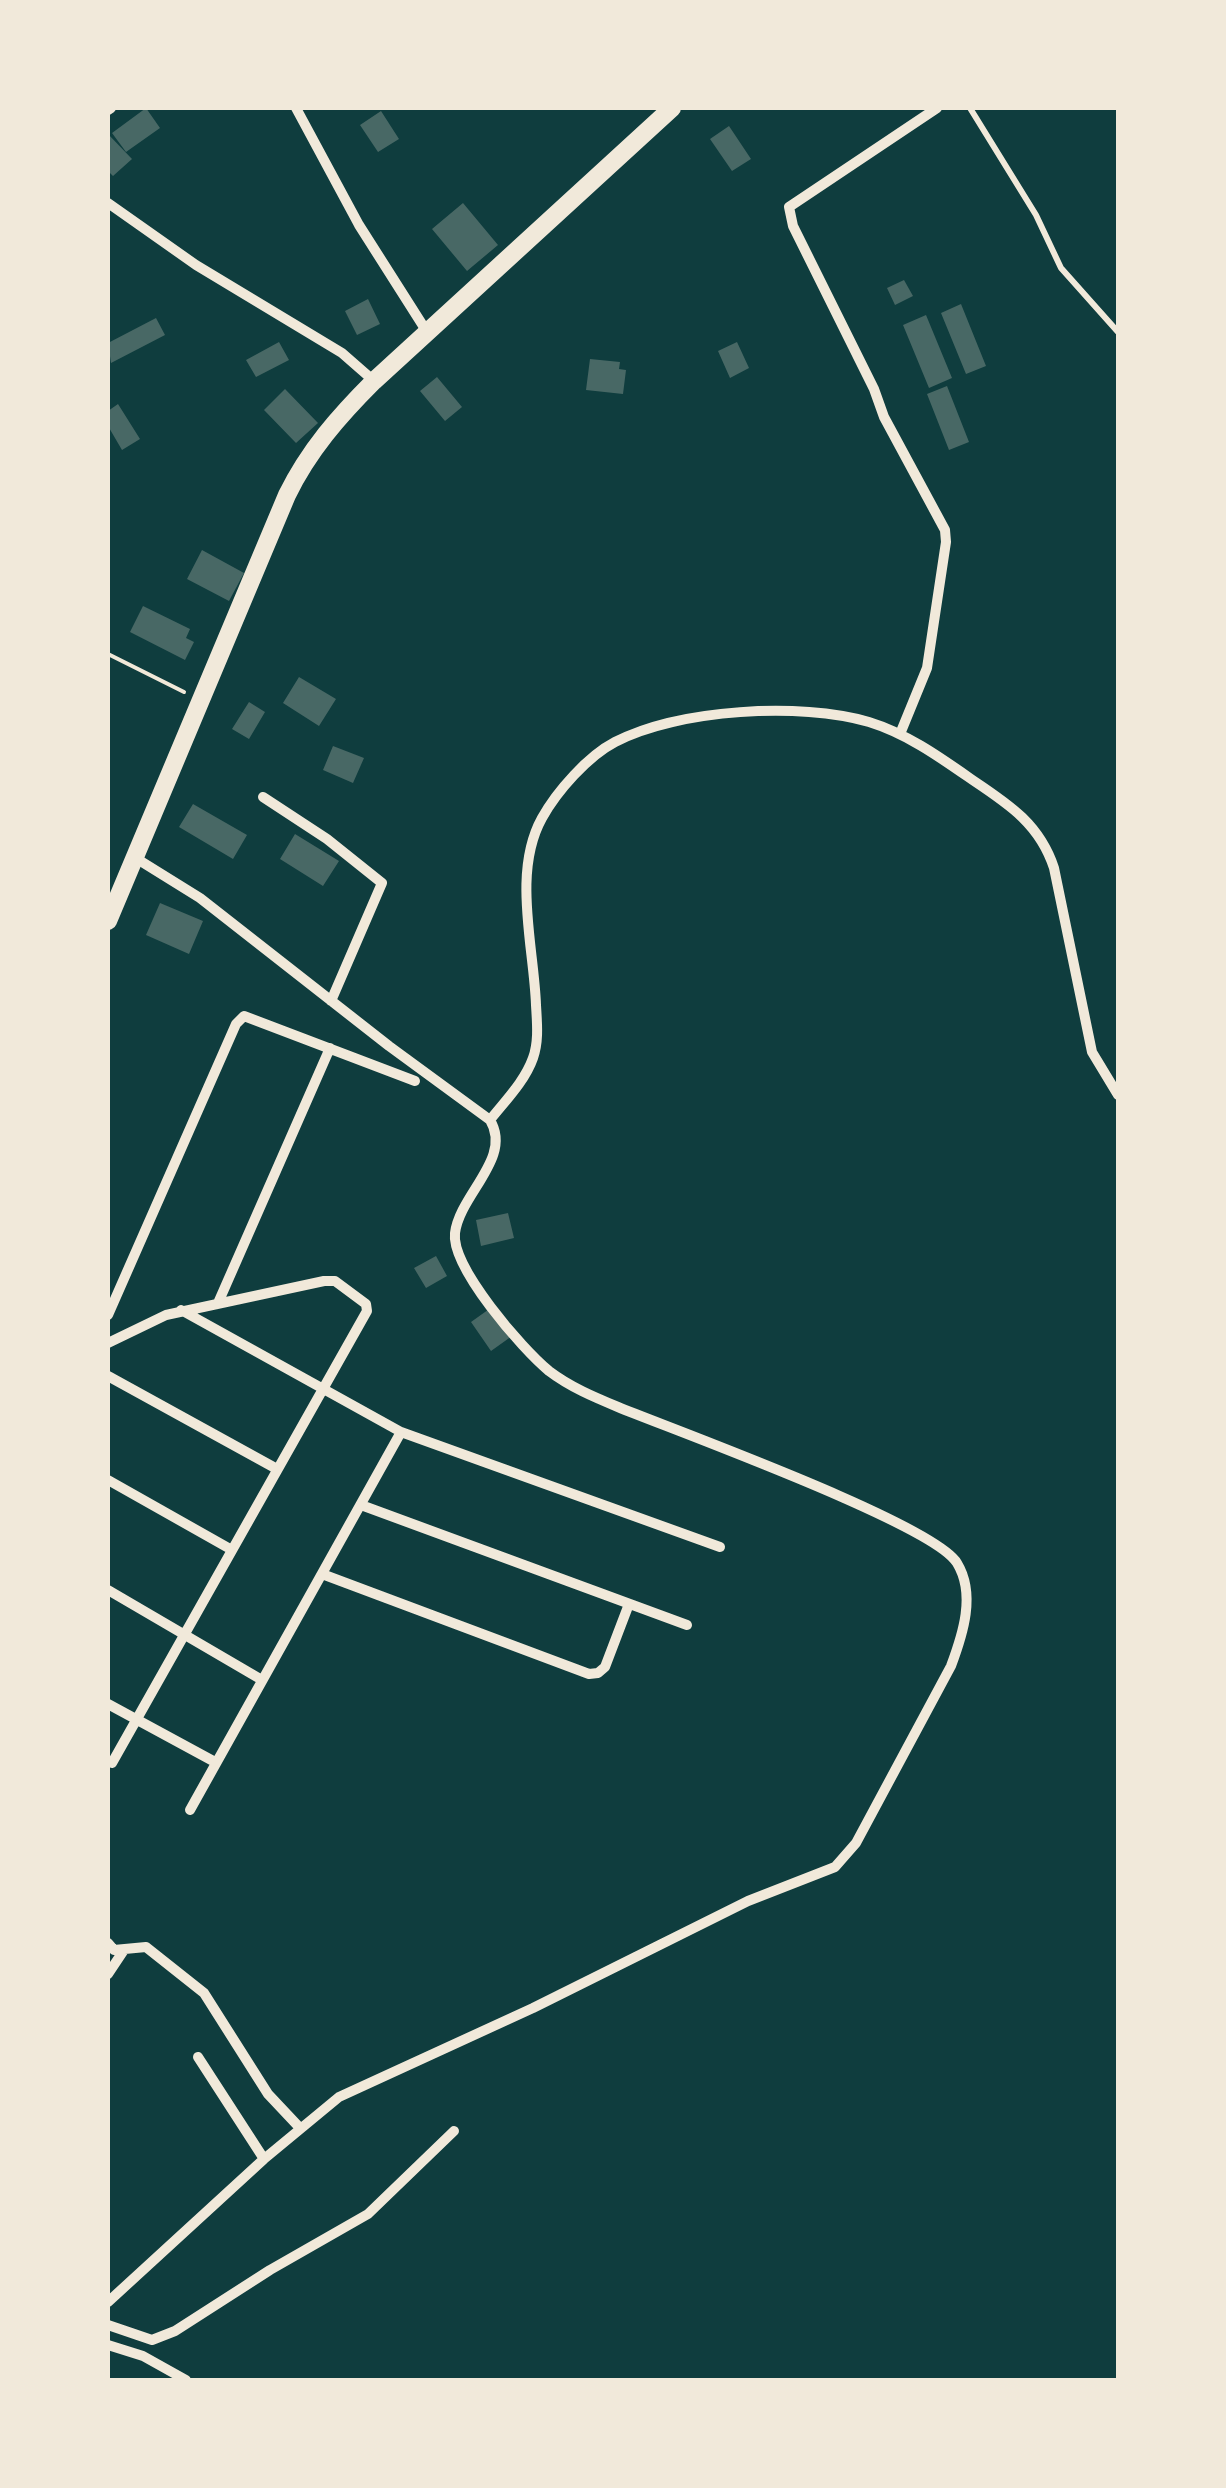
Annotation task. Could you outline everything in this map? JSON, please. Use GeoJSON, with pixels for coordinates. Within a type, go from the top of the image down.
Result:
{"type":"FeatureCollection","features":[{"type":"Feature","properties":{"kind":"main road"},"geometry":{"type":"LineString","coordinates":[[108,921],[298,471],[335,420],[374,380],[672,108]]}},
{"type":"Feature","properties":{"kind":"street"},"geometry":{"type":"LineString","coordinates":[[296,108],[358,225],[428,333]]}},
{"type":"Feature","properties":{"kind":"street"},"geometry":{"type":"LineString","coordinates":[[900,734],[922,683],[931,649],[945,530],[884,418],[874,389],[793,226],[789,207],[938,108]]}},
{"type":"Feature","properties":{"kind":"street"},"geometry":{"type":"LineString","coordinates":[[108,204],[196,264],[329,345],[374,380]]}},
{"type":"Feature","properties":{"kind":"street"},"geometry":{"type":"LineString","coordinates":[[490,1120],[527,1070],[537,1043],[528,872],[535,833],[543,816],[598,753],[630,735],[734,712],[843,716],[900,734],[1018,811],[1044,842],[1054,868],[1092,1052],[1118,1096]]}},
{"type":"Feature","properties":{"kind":"street"},"geometry":{"type":"LineString","coordinates":[[263,797],[327,839],[382,882],[331,1000]]}},
{"type":"Feature","properties":{"kind":"street"},"geometry":{"type":"LineString","coordinates":[[108,2302],[264,2159],[351,2090],[533,2008],[732,1908],[836,1867],[856,1843],[951,1666],[962,1636],[966,1591],[954,1558],[940,1546],[861,1507],[582,1391],[536,1359],[473,1282],[456,1247],[459,1217],[497,1149],[497,1133],[490,1120],[200,898],[134,858]]}},
{"type":"Feature","properties":{"kind":"street"},"geometry":{"type":"LineString","coordinates":[[108,1314],[236,1024],[244,1016],[416,1081]]}},
{"type":"Feature","properties":{"kind":"street"},"geometry":{"type":"LineString","coordinates":[[218,1303],[330,1048]]}},
{"type":"Feature","properties":{"kind":"street"},"geometry":{"type":"LineString","coordinates":[[108,1343],[166,1314],[324,1281],[335,1281],[366,1304],[367,1311],[112,1763]]}},
{"type":"Feature","properties":{"kind":"street"},"geometry":{"type":"LineString","coordinates":[[181,1310],[401,1432],[720,1547]]}},
{"type":"Feature","properties":{"kind":"street"},"geometry":{"type":"LineString","coordinates":[[108,1376],[277,1468]]}},
{"type":"Feature","properties":{"kind":"street"},"geometry":{"type":"LineString","coordinates":[[190,1810],[401,1432]]}},
{"type":"Feature","properties":{"kind":"street"},"geometry":{"type":"LineString","coordinates":[[108,1480],[232,1550]]}},
{"type":"Feature","properties":{"kind":"street"},"geometry":{"type":"LineString","coordinates":[[361,1505],[687,1625]]}},
{"type":"Feature","properties":{"kind":"street"},"geometry":{"type":"LineString","coordinates":[[322,1574],[589,1674],[605,1667],[629,1604]]}},
{"type":"Feature","properties":{"kind":"street"},"geometry":{"type":"LineString","coordinates":[[108,1590],[262,1680]]}},
{"type":"Feature","properties":{"kind":"street"},"geometry":{"type":"LineString","coordinates":[[108,1704],[215,1762]]}},
{"type":"Feature","properties":{"kind":"street"},"geometry":{"type":"LineString","coordinates":[[108,1944],[114,1950],[146,1947],[204,1993],[268,2094],[300,2128]]}},
{"type":"Feature","properties":{"kind":"street"},"geometry":{"type":"LineString","coordinates":[[108,1974],[124,1950]]}},
{"type":"Feature","properties":{"kind":"street"},"geometry":{"type":"LineString","coordinates":[[198,2057],[264,2159]]}},
{"type":"Feature","properties":{"kind":"street"},"geometry":{"type":"LineString","coordinates":[[108,2325],[152,2340],[175,2331],[368,2214],[454,2131]]}},
{"type":"Feature","properties":{"kind":"street"},"geometry":{"type":"LineString","coordinates":[[108,2345],[143,2356],[186,2380]]}},
{"type":"Feature","properties":{"kind":"lane"},"geometry":{"type":"LineString","coordinates":[[970,108],[1036,215],[1062,268],[1118,332]]}},
{"type":"Feature","properties":{"kind":"path"},"geometry":{"type":"LineString","coordinates":[[108,654],[202,701]]}},
{"type":"Feature","properties":{"kind":"building"},"geometry":{"type":"Polygon","coordinates":[[[146,108],[160,128],[126,152],[112,133],[146,108]]]}},
{"type":"Feature","properties":{"kind":"building"},"geometry":{"type":"Polygon","coordinates":[[[381,111],[399,139],[378,152],[360,125],[381,111]]]}},
{"type":"Feature","properties":{"kind":"building"},"geometry":{"type":"Polygon","coordinates":[[[729,126],[751,159],[732,171],[710,139],[729,126]]]}},
{"type":"Feature","properties":{"kind":"building"},"geometry":{"type":"Polygon","coordinates":[[[108,134],[132,159],[113,176],[108,171],[108,134]]]}},
{"type":"Feature","properties":{"kind":"building"},"geometry":{"type":"Polygon","coordinates":[[[463,203],[498,245],[467,271],[432,229],[463,203]]]}},
{"type":"Feature","properties":{"kind":"building"},"geometry":{"type":"Polygon","coordinates":[[[904,280],[913,296],[895,305],[887,288],[904,280]]]}},
{"type":"Feature","properties":{"kind":"building"},"geometry":{"type":"Polygon","coordinates":[[[368,299],[380,324],[357,335],[345,311],[368,299]]]}},
{"type":"Feature","properties":{"kind":"building"},"geometry":{"type":"Polygon","coordinates":[[[961,304],[986,366],[966,374],[941,313],[961,304]]]}},
{"type":"Feature","properties":{"kind":"building"},"geometry":{"type":"Polygon","coordinates":[[[926,315],[952,378],[929,388],[903,325],[926,315]]]}},
{"type":"Feature","properties":{"kind":"building"},"geometry":{"type":"Polygon","coordinates":[[[156,318],[165,335],[111,363],[108,343],[156,318]]]}},
{"type":"Feature","properties":{"kind":"building"},"geometry":{"type":"Polygon","coordinates":[[[279,342],[289,360],[256,377],[246,360],[279,342]]]}},
{"type":"Feature","properties":{"kind":"building"},"geometry":{"type":"Polygon","coordinates":[[[737,342],[749,368],[730,378],[718,351],[737,342]]]}},
{"type":"Feature","properties":{"kind":"building"},"geometry":{"type":"Polygon","coordinates":[[[590,359],[620,362],[619,369],[626,370],[623,394],[586,390],[590,359]]]}},
{"type":"Feature","properties":{"kind":"building"},"geometry":{"type":"Polygon","coordinates":[[[437,377],[462,407],[445,421],[420,391],[437,377]]]}},
{"type":"Feature","properties":{"kind":"building"},"geometry":{"type":"Polygon","coordinates":[[[947,386],[969,442],[949,450],[927,394],[947,386]]]}},
{"type":"Feature","properties":{"kind":"building"},"geometry":{"type":"Polygon","coordinates":[[[285,389],[318,423],[296,443],[264,410],[285,389]]]}},
{"type":"Feature","properties":{"kind":"building"},"geometry":{"type":"Polygon","coordinates":[[[118,404],[140,439],[122,450],[108,426],[108,411],[118,404]]]}},
{"type":"Feature","properties":{"kind":"building"},"geometry":{"type":"Polygon","coordinates":[[[202,550],[244,573],[229,601],[187,579],[202,550]]]}},
{"type":"Feature","properties":{"kind":"building"},"geometry":{"type":"Polygon","coordinates":[[[143,606],[190,629],[186,638],[194,642],[185,660],[130,632],[143,606]]]}},
{"type":"Feature","properties":{"kind":"building"},"geometry":{"type":"Polygon","coordinates":[[[299,677],[336,699],[319,726],[283,703],[299,677]]]}},
{"type":"Feature","properties":{"kind":"building"},"geometry":{"type":"Polygon","coordinates":[[[249,702],[265,712],[249,739],[232,729],[249,702]]]}},
{"type":"Feature","properties":{"kind":"building"},"geometry":{"type":"Polygon","coordinates":[[[333,746],[364,758],[353,783],[323,770],[333,746]]]}},
{"type":"Feature","properties":{"kind":"building"},"geometry":{"type":"Polygon","coordinates":[[[193,804],[247,835],[233,859],[179,827],[193,804]]]}},
{"type":"Feature","properties":{"kind":"building"},"geometry":{"type":"Polygon","coordinates":[[[295,834],[339,861],[323,886],[280,859],[295,834]]]}},
{"type":"Feature","properties":{"kind":"building"},"geometry":{"type":"Polygon","coordinates":[[[160,903],[203,921],[189,954],[146,935],[160,903]]]}},
{"type":"Feature","properties":{"kind":"building"},"geometry":{"type":"Polygon","coordinates":[[[508,1213],[514,1238],[481,1246],[476,1220],[508,1213]]]}},
{"type":"Feature","properties":{"kind":"building"},"geometry":{"type":"Polygon","coordinates":[[[436,1256],[447,1276],[426,1288],[414,1268],[436,1256]]]}},
{"type":"Feature","properties":{"kind":"building"},"geometry":{"type":"Polygon","coordinates":[[[492,1307],[512,1336],[491,1351],[471,1322],[492,1307]]]}}]}
